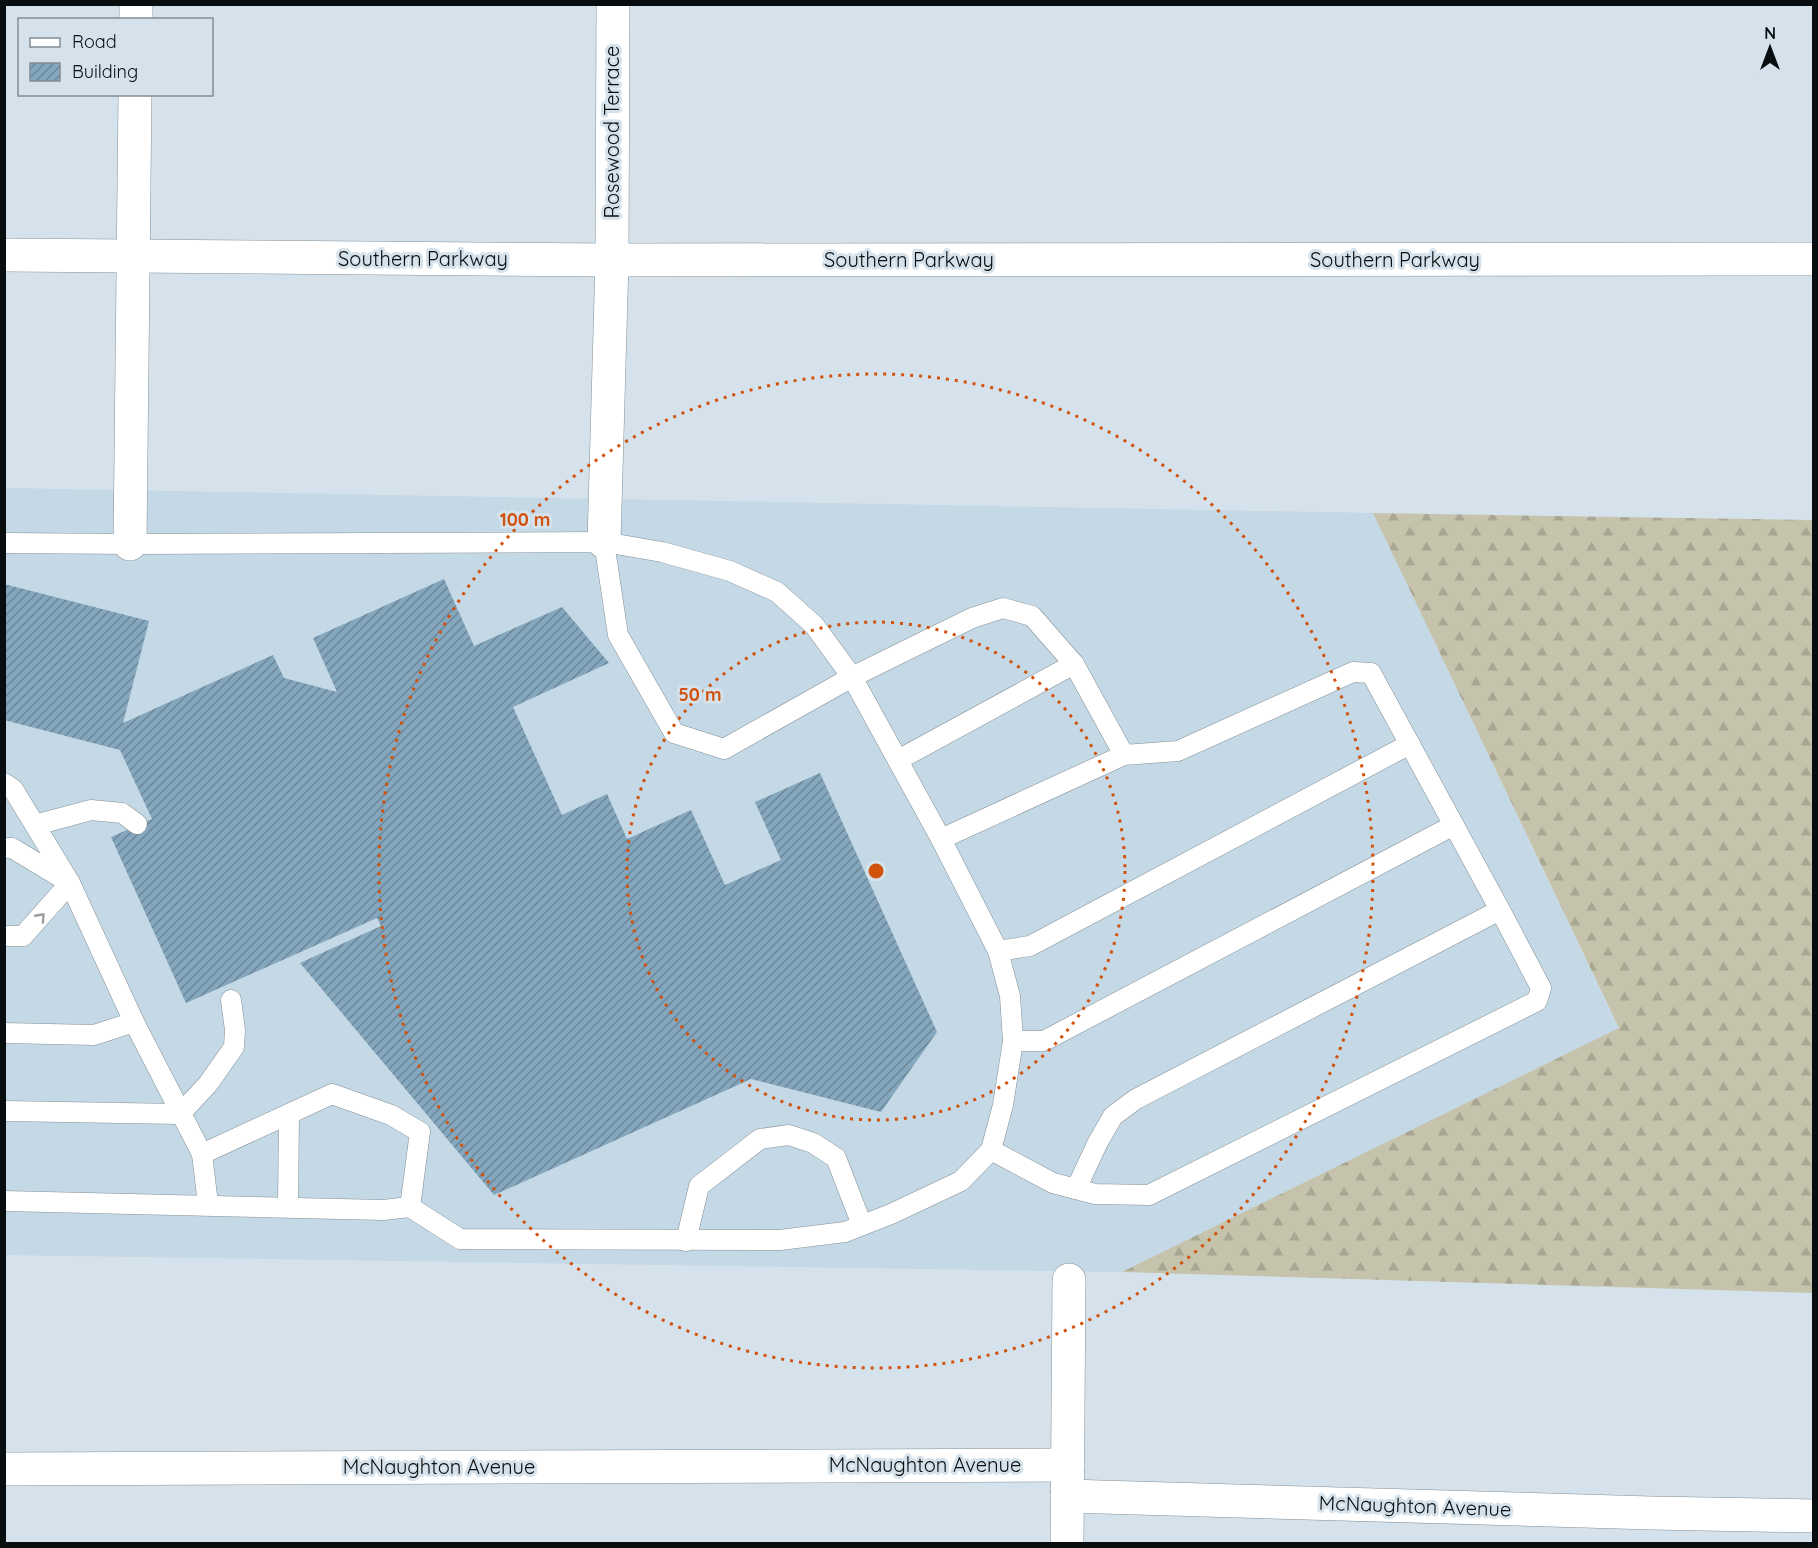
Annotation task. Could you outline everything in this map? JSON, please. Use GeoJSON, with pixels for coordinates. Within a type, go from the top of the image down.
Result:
{"type":"FeatureCollection","features":[{"type":"Feature","properties":{"kind":"street","name":"Rosewood Terrace"},"geometry":{"type":"LineString","coordinates":[[604,542],[612,260],[613,4]]}},
{"type":"Feature","properties":{"kind":"street"},"geometry":{"type":"LineString","coordinates":[[130,544],[135,96]]}},
{"type":"Feature","properties":{"kind":"street","name":"Southern Parkway"},"geometry":{"type":"LineString","coordinates":[[4,255],[612,260],[1814,259]]}},
{"type":"Feature","properties":{"kind":"street"},"geometry":{"type":"LineString","coordinates":[[1067,1544],[1069,1280]]}},
{"type":"Feature","properties":{"kind":"street","name":"McNaughton Avenue"},"geometry":{"type":"LineString","coordinates":[[4,1469],[1067,1480],[1628,1513],[1814,1516]]}},
{"type":"Feature","properties":{"kind":"lane"},"geometry":{"type":"LineString","coordinates":[[604,542],[618,635],[674,732],[724,748],[852,677],[972,618],[1003,608],[1032,616],[1074,664],[1124,755]]}},
{"type":"Feature","properties":{"kind":"lane"},"geometry":{"type":"LineString","coordinates":[[4,543],[604,542],[662,552],[730,571],[777,592],[814,625],[852,677],[941,838],[998,951],[1011,996],[1012,1041],[1003,1105],[991,1150],[961,1181],[845,1232],[780,1240],[460,1239],[410,1208],[382,1210],[208,1204],[4,1201]]}},
{"type":"Feature","properties":{"kind":"lane"},"geometry":{"type":"LineString","coordinates":[[898,760],[1074,664]]}},
{"type":"Feature","properties":{"kind":"lane"},"geometry":{"type":"LineString","coordinates":[[941,838],[1124,755],[1178,751],[1353,672],[1371,674],[1541,988],[1537,1001],[1149,1195],[1095,1194],[1053,1183],[991,1150]]}},
{"type":"Feature","properties":{"kind":"lane"},"geometry":{"type":"LineString","coordinates":[[998,951],[1030,946],[1410,744]]}},
{"type":"Feature","properties":{"kind":"lane"},"geometry":{"type":"LineString","coordinates":[[4,783],[13,789],[70,883],[134,1022],[201,1154],[208,1204]]}},
{"type":"Feature","properties":{"kind":"lane"},"geometry":{"type":"LineString","coordinates":[[35,825],[91,810],[122,813],[136,824]]}},
{"type":"Feature","properties":{"kind":"lane"},"geometry":{"type":"LineString","coordinates":[[1012,1041],[1044,1041],[1454,825]]}},
{"type":"Feature","properties":{"kind":"lane"},"geometry":{"type":"LineString","coordinates":[[4,848],[12,849],[70,883]]}},
{"type":"Feature","properties":{"kind":"lane"},"geometry":{"type":"LineString","coordinates":[[4,936],[23,936],[70,883]]}},
{"type":"Feature","properties":{"kind":"lane"},"geometry":{"type":"LineString","coordinates":[[1076,1189],[1113,1116],[1136,1099],[1500,910]]}},
{"type":"Feature","properties":{"kind":"lane"},"geometry":{"type":"LineString","coordinates":[[4,1111],[180,1114],[208,1084],[234,1047],[235,1030],[231,1000]]}},
{"type":"Feature","properties":{"kind":"lane"},"geometry":{"type":"LineString","coordinates":[[4,1033],[94,1035],[134,1022]]}},
{"type":"Feature","properties":{"kind":"lane"},"geometry":{"type":"LineString","coordinates":[[201,1154],[332,1094],[392,1115],[420,1132],[410,1208]]}},
{"type":"Feature","properties":{"kind":"lane"},"geometry":{"type":"LineString","coordinates":[[288,1206],[289,1114]]}},
{"type":"Feature","properties":{"kind":"lane"},"geometry":{"type":"LineString","coordinates":[[686,1241],[699,1186],[760,1139],[789,1135],[813,1143],[836,1158],[862,1225]]}},
{"type":"Feature","properties":{"kind":"shaded area"},"geometry":{"type":"Polygon","coordinates":[[[5,488],[1373,513],[1619,1029],[1122,1272],[5,1255],[5,488]]]}},
{"type":"Feature","properties":{"kind":"green space"},"geometry":{"type":"Polygon","coordinates":[[[1373,513],[1813,520],[1813,1293],[1122,1272],[1619,1028],[1373,513]]]}},
{"type":"Feature","properties":{"kind":"building"},"geometry":{"type":"Polygon","coordinates":[[[444,579],[474,646],[562,607],[609,663],[513,707],[562,815],[607,794],[627,839],[691,810],[725,885],[781,860],[755,802],[820,773],[937,1032],[881,1112],[751,1079],[494,1195],[300,963],[381,926],[377,918],[186,1003],[111,837],[152,819],[120,750],[4,720],[4,584],[149,621],[123,723],[273,655],[284,678],[337,692],[313,638],[444,579]]]}}]}
